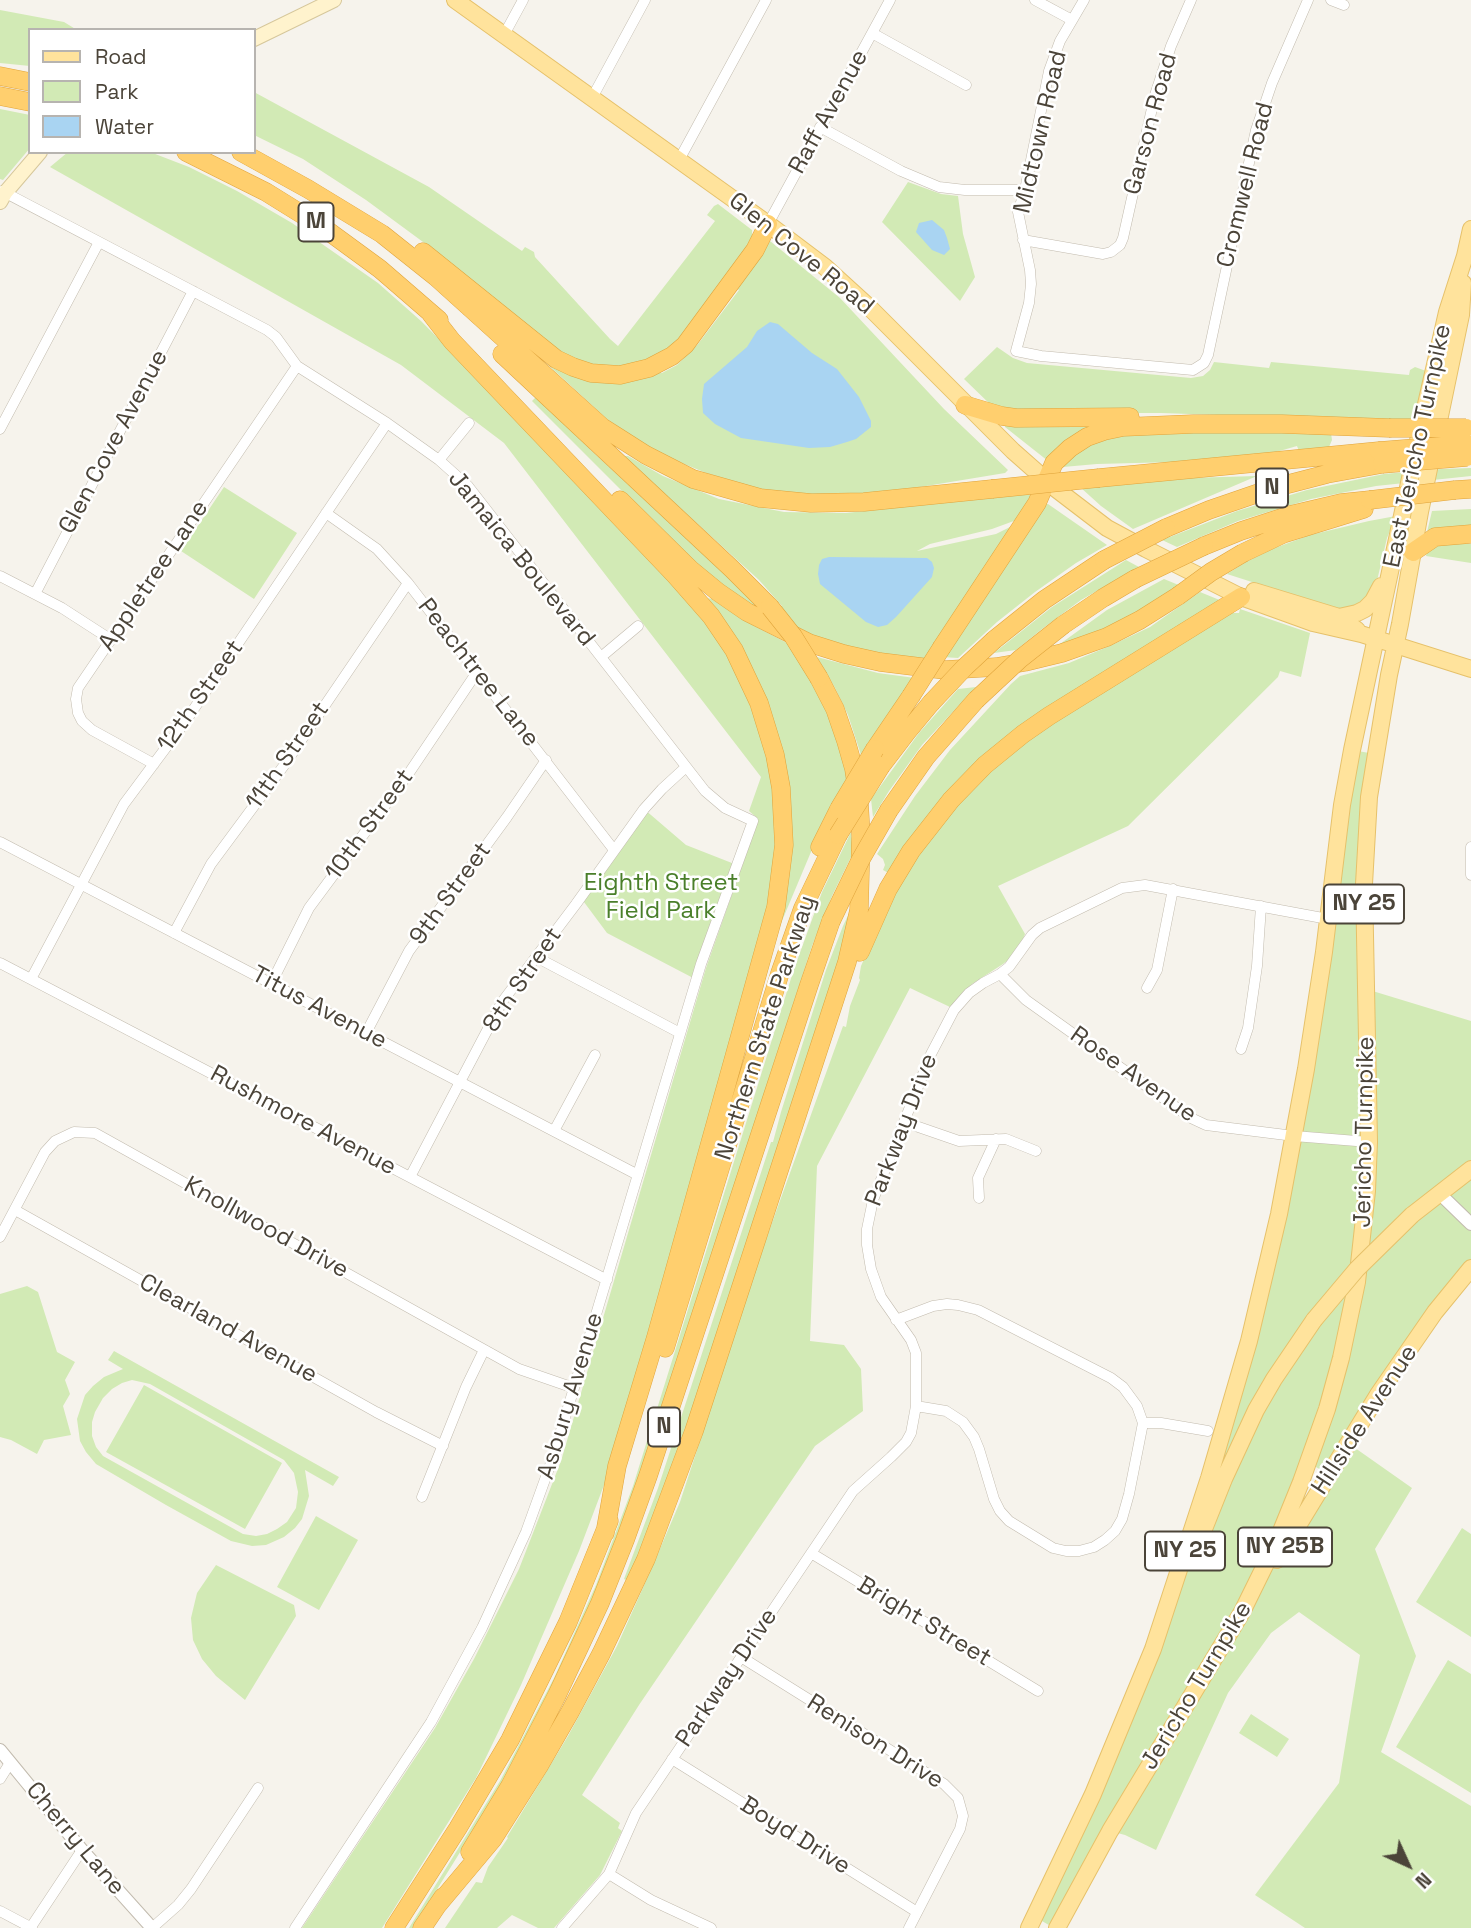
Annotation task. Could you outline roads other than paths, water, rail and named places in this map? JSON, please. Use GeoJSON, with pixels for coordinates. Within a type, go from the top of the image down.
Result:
{"type":"FeatureCollection","features":[{"type":"Feature","properties":{"kind":"highway"},"geometry":{"type":"LineString","coordinates":[[0,76],[28,82]]}},
{"type":"Feature","properties":{"kind":"highway"},"geometry":{"type":"LineString","coordinates":[[0,96],[28,102]]}},
{"type":"Feature","properties":{"kind":"highway","name":"M"},"geometry":{"type":"LineString","coordinates":[[190,154],[266,192],[324,228],[380,269],[431,314]]}},
{"type":"Feature","properties":{"kind":"highway","name":"M"},"geometry":{"type":"LineString","coordinates":[[245,154],[338,207]]}},
{"type":"Feature","properties":{"kind":"highway"},"geometry":{"type":"LineString","coordinates":[[279,172],[351,202],[447,270],[549,355],[573,368],[600,374],[620,375],[642,371],[679,351],[700,327],[755,250],[768,223]]}},
{"type":"Feature","properties":{"kind":"highway"},"geometry":{"type":"LineString","coordinates":[[338,207],[382,234],[416,261],[602,427],[646,455],[692,479],[760,498],[811,503],[864,502],[1100,478],[1381,458],[1469,443]]}},
{"type":"Feature","properties":{"kind":"highway"},"geometry":{"type":"LineString","coordinates":[[338,207],[433,289],[770,607],[793,636],[819,677],[841,726],[854,769],[861,836],[860,898],[850,953],[694,1431],[658,1528],[635,1584],[576,1703],[533,1777],[493,1839],[436,1907]]}},
{"type":"Feature","properties":{"kind":"highway"},"geometry":{"type":"LineString","coordinates":[[431,314],[457,336],[666,546],[718,592],[747,612],[810,643],[853,657],[910,667],[945,670],[996,667],[1049,657],[1107,637],[1140,620],[1211,572],[1283,534],[1370,503],[1408,495],[1463,490]]}},
{"type":"Feature","properties":{"kind":"highway"},"geometry":{"type":"LineString","coordinates":[[431,314],[452,341],[711,616],[734,650],[756,694],[771,737],[781,788],[783,855],[774,916],[617,1466],[605,1532]]}},
{"type":"Feature","properties":{"kind":"highway"},"geometry":{"type":"LineString","coordinates":[[965,405],[1016,418],[1148,417],[1193,424]]}},
{"type":"Feature","properties":{"kind":"highway"},"geometry":{"type":"LineString","coordinates":[[803,908],[820,845],[839,809],[878,758],[911,696],[1037,503],[1054,463],[1078,442],[1123,427],[1282,424],[1389,428],[1469,443]]}},
{"type":"Feature","properties":{"kind":"highway","name":"Northern State Parkway"},"geometry":{"type":"LineString","coordinates":[[394,1928],[510,1740],[568,1622],[605,1532],[639,1434],[780,972],[803,908],[878,758],[906,732],[965,667],[995,640],[1059,589],[1104,560],[1166,528],[1209,510],[1257,493],[1381,458]]}},
{"type":"Feature","properties":{"kind":"highway","name":"Northern State Parkway"},"geometry":{"type":"LineString","coordinates":[[422,1928],[493,1816],[537,1736],[577,1654],[612,1572],[652,1465],[831,921],[861,859],[889,810],[926,757],[976,700],[1020,659],[1103,597],[1204,546],[1241,531],[1290,515],[1341,503],[1370,503]]}},
{"type":"Feature","properties":{"kind":"highway"},"geometry":{"type":"LineString","coordinates":[[1413,552],[1435,537],[1471,534]]}},
{"type":"Feature","properties":{"kind":"highway"},"geometry":{"type":"LineString","coordinates":[[794,1122],[821,1068],[854,967],[880,904],[911,851],[946,806],[985,765],[1030,729],[1241,597]]}},
{"type":"Feature","properties":{"kind":"main road"},"geometry":{"type":"LineString","coordinates":[[256,38],[334,0]]}},
{"type":"Feature","properties":{"kind":"main road","name":"Glen Cove Road"},"geometry":{"type":"LineString","coordinates":[[455,0],[768,223],[825,267],[855,293],[965,405],[1046,481],[1107,528],[1241,597],[1323,626],[1368,636],[1471,669]]}},
{"type":"Feature","properties":{"kind":"main road"},"geometry":{"type":"LineString","coordinates":[[2,195],[38,154]]}},
{"type":"Feature","properties":{"kind":"main road","name":"East Jericho Turnpike"},"geometry":{"type":"LineString","coordinates":[[1395,645],[1461,315],[1471,229]]}},
{"type":"Feature","properties":{"kind":"main road","name":"East Jericho Turnpike"},"geometry":{"type":"LineString","coordinates":[[1368,636],[1391,568],[1447,312],[1468,257]]}},
{"type":"Feature","properties":{"kind":"main road"},"geometry":{"type":"LineString","coordinates":[[1339,617],[1368,607],[1391,568]]}},
{"type":"Feature","properties":{"kind":"main road","name":"Glen Cove Road"},"geometry":{"type":"LineString","coordinates":[[1197,574],[1339,617],[1368,636]]}},
{"type":"Feature","properties":{"kind":"main road","name":"Jericho Turnpike"},"geometry":{"type":"LineString","coordinates":[[1029,1928],[1086,1811],[1153,1649],[1209,1478],[1249,1340],[1279,1214],[1310,1046],[1368,636]]}},
{"type":"Feature","properties":{"kind":"main road","name":"Jericho Turnpike"},"geometry":{"type":"LineString","coordinates":[[1057,1928],[1110,1831],[1242,1612],[1293,1504],[1337,1375],[1361,1254],[1367,1191],[1369,1142],[1364,851],[1372,775],[1395,645]]}},
{"type":"Feature","properties":{"kind":"main road","name":"NY 25B"},"geometry":{"type":"LineString","coordinates":[[1153,1649],[1224,1479],[1256,1410],[1274,1379],[1314,1320],[1357,1269],[1412,1215],[1471,1170]]}},
{"type":"Feature","properties":{"kind":"main road","name":"Hillside Avenue"},"geometry":{"type":"LineString","coordinates":[[1242,1612],[1379,1393],[1435,1312],[1471,1268]]}},
{"type":"Feature","properties":{"kind":"street"},"geometry":{"type":"LineString","coordinates":[[504,35],[523,0]]}},
{"type":"Feature","properties":{"kind":"street"},"geometry":{"type":"LineString","coordinates":[[592,97],[645,0]]}},
{"type":"Feature","properties":{"kind":"street"},"geometry":{"type":"LineString","coordinates":[[679,160],[766,0]]}},
{"type":"Feature","properties":{"kind":"street","name":"Raff Avenue"},"geometry":{"type":"LineString","coordinates":[[768,223],[890,0]]}},
{"type":"Feature","properties":{"kind":"street"},"geometry":{"type":"LineString","coordinates":[[1035,0],[1072,20]]}},
{"type":"Feature","properties":{"kind":"street","name":"Midtown Road"},"geometry":{"type":"LineString","coordinates":[[1016,351],[1031,285],[1018,212],[1025,190],[1049,71],[1060,41],[1084,0]]}},
{"type":"Feature","properties":{"kind":"street","name":"Garson Road"},"geometry":{"type":"LineString","coordinates":[[1023,240],[1090,253],[1103,254],[1116,249],[1123,238],[1154,95],[1191,0]]}},
{"type":"Feature","properties":{"kind":"street","name":"Cromwell Road"},"geometry":{"type":"LineString","coordinates":[[1016,351],[1041,356],[1193,370],[1204,363],[1208,355],[1256,130],[1272,83],[1308,0]]}},
{"type":"Feature","properties":{"kind":"street"},"geometry":{"type":"LineString","coordinates":[[1331,0],[1344,5]]}},
{"type":"Feature","properties":{"kind":"street"},"geometry":{"type":"LineString","coordinates":[[872,33],[966,85]]}},
{"type":"Feature","properties":{"kind":"street"},"geometry":{"type":"LineString","coordinates":[[821,127],[901,171],[939,187],[964,190],[1025,190]]}},
{"type":"Feature","properties":{"kind":"street","name":"Jamaica Boulevard"},"geometry":{"type":"LineString","coordinates":[[2,195],[99,242],[272,334],[297,366],[387,423],[439,460],[468,486],[713,799],[731,812],[752,821]]}},
{"type":"Feature","properties":{"kind":"street"},"geometry":{"type":"LineString","coordinates":[[0,429],[99,242]]}},
{"type":"Feature","properties":{"kind":"street","name":"Glen Cove Avenue"},"geometry":{"type":"LineString","coordinates":[[35,593],[193,292]]}},
{"type":"Feature","properties":{"kind":"street","name":"Appletree Lane"},"geometry":{"type":"LineString","coordinates":[[154,764],[82,721],[76,699],[78,688],[297,366]]}},
{"type":"Feature","properties":{"kind":"street","name":"12th Street"},"geometry":{"type":"LineString","coordinates":[[31,979],[117,816],[185,722],[387,423]]}},
{"type":"Feature","properties":{"kind":"street"},"geometry":{"type":"LineString","coordinates":[[439,460],[469,423]]}},
{"type":"Feature","properties":{"kind":"street","name":"Peachtree Lane"},"geometry":{"type":"LineString","coordinates":[[326,513],[377,549],[408,583],[614,849]]}},
{"type":"Feature","properties":{"kind":"street"},"geometry":{"type":"LineString","coordinates":[[0,576],[62,608],[110,639]]}},
{"type":"Feature","properties":{"kind":"street","name":"11th Street"},"geometry":{"type":"LineString","coordinates":[[174,933],[211,864],[285,764],[408,583]]}},
{"type":"Feature","properties":{"kind":"street"},"geometry":{"type":"LineString","coordinates":[[600,657],[638,626]]}},
{"type":"Feature","properties":{"kind":"street","name":"10th Street"},"geometry":{"type":"LineString","coordinates":[[271,984],[309,908],[409,772],[477,672]]}},
{"type":"Feature","properties":{"kind":"street","name":"9th Street"},"geometry":{"type":"LineString","coordinates":[[366,1033],[409,951],[546,760]]}},
{"type":"Feature","properties":{"kind":"street","name":"8th Street"},"geometry":{"type":"LineString","coordinates":[[410,1177],[502,1002],[653,798],[686,767]]}},
{"type":"Feature","properties":{"kind":"street","name":"Asbury Avenue"},"geometry":{"type":"LineString","coordinates":[[295,1928],[431,1722],[482,1628],[529,1524],[574,1388],[701,964],[752,821]]}},
{"type":"Feature","properties":{"kind":"street","name":"Titus Avenue"},"geometry":{"type":"LineString","coordinates":[[0,842],[638,1175]]}},
{"type":"Feature","properties":{"kind":"street"},"geometry":{"type":"LineString","coordinates":[[1471,847],[1471,875]]}},
{"type":"Feature","properties":{"kind":"street","name":"Parkway Drive"},"geometry":{"type":"LineString","coordinates":[[562,1928],[609,1874],[636,1813],[853,1491],[906,1442],[914,1423],[916,1406],[916,1353],[911,1340],[881,1297],[871,1269],[867,1229],[873,1200],[931,1054],[954,1010],[969,993],[1009,967],[1032,935],[1047,924],[1122,888],[1145,885],[1173,889],[1328,919]]}},
{"type":"Feature","properties":{"kind":"street"},"geometry":{"type":"LineString","coordinates":[[1147,988],[1157,970],[1173,889]]}},
{"type":"Feature","properties":{"kind":"street"},"geometry":{"type":"LineString","coordinates":[[1241,1049],[1248,1028],[1262,906]]}},
{"type":"Feature","properties":{"kind":"street"},"geometry":{"type":"LineString","coordinates":[[536,957],[680,1033]]}},
{"type":"Feature","properties":{"kind":"street","name":"Rushmore Avenue"},"geometry":{"type":"LineString","coordinates":[[0,962],[607,1280]]}},
{"type":"Feature","properties":{"kind":"street","name":"Rose Avenue"},"geometry":{"type":"LineString","coordinates":[[1000,974],[1026,1000],[1191,1118],[1214,1128],[1369,1142]]}},
{"type":"Feature","properties":{"kind":"street"},"geometry":{"type":"LineString","coordinates":[[554,1131],[595,1055]]}},
{"type":"Feature","properties":{"kind":"street"},"geometry":{"type":"LineString","coordinates":[[904,1122],[958,1142],[1006,1139],[1036,1151]]}},
{"type":"Feature","properties":{"kind":"street","name":"Knollwood Drive"},"geometry":{"type":"LineString","coordinates":[[0,1237],[45,1152],[55,1141],[74,1132],[95,1133],[484,1350],[528,1373],[574,1388]]}},
{"type":"Feature","properties":{"kind":"street"},"geometry":{"type":"LineString","coordinates":[[979,1198],[978,1178],[996,1139]]}},
{"type":"Feature","properties":{"kind":"street"},"geometry":{"type":"LineString","coordinates":[[1439,1193],[1471,1224]]}},
{"type":"Feature","properties":{"kind":"street","name":"Clearland Avenue"},"geometry":{"type":"LineString","coordinates":[[15,1210],[376,1412],[443,1446]]}},
{"type":"Feature","properties":{"kind":"street"},"geometry":{"type":"LineString","coordinates":[[896,1320],[947,1304],[978,1310],[1111,1378],[1130,1395],[1143,1423],[1129,1494],[1122,1519],[1115,1531],[1094,1547],[1066,1551],[1053,1548],[1009,1521],[994,1499],[979,1449],[963,1422],[946,1411],[916,1406]]}},
{"type":"Feature","properties":{"kind":"street"},"geometry":{"type":"LineString","coordinates":[[422,1497],[484,1350]]}},
{"type":"Feature","properties":{"kind":"street"},"geometry":{"type":"LineString","coordinates":[[1143,1423],[1186,1426],[1208,1432]]}},
{"type":"Feature","properties":{"kind":"street","name":"Bright Street"},"geometry":{"type":"LineString","coordinates":[[811,1553],[1038,1691]]}},
{"type":"Feature","properties":{"kind":"street","name":"Renison Drive"},"geometry":{"type":"LineString","coordinates":[[740,1657],[944,1784],[957,1798],[963,1816],[960,1829],[909,1928]]}},
{"type":"Feature","properties":{"kind":"street","name":"Cherry Lane"},"geometry":{"type":"LineString","coordinates":[[0,1750],[82,1850],[152,1928]]}},
{"type":"Feature","properties":{"kind":"street","name":"Boyd Drive"},"geometry":{"type":"LineString","coordinates":[[672,1759],[917,1912]]}},
{"type":"Feature","properties":{"kind":"street"},"geometry":{"type":"LineString","coordinates":[[0,1779],[10,1763]]}},
{"type":"Feature","properties":{"kind":"street"},"geometry":{"type":"LineString","coordinates":[[152,1928],[178,1905],[191,1889],[258,1788]]}},
{"type":"Feature","properties":{"kind":"street"},"geometry":{"type":"LineString","coordinates":[[1,1915],[31,1928],[82,1850]]}},
{"type":"Feature","properties":{"kind":"street"},"geometry":{"type":"LineString","coordinates":[[609,1874],[651,1900],[711,1928]]}},
{"type":"Feature","properties":{"kind":"water"},"geometry":{"type":"Polygon","coordinates":[[[932,220],[944,230],[947,238],[950,249],[944,255],[932,250],[916,232],[919,223],[932,220]]]}},
{"type":"Feature","properties":{"kind":"water"},"geometry":{"type":"Polygon","coordinates":[[[770,322],[778,324],[812,353],[837,369],[859,397],[871,421],[871,427],[856,439],[830,447],[809,448],[741,438],[715,424],[703,413],[704,384],[747,347],[757,331],[770,322]]]}},
{"type":"Feature","properties":{"kind":"water"},"geometry":{"type":"Polygon","coordinates":[[[927,558],[934,568],[932,577],[896,617],[887,625],[878,627],[866,622],[820,584],[819,565],[822,559],[927,558]]]}},
{"type":"Feature","properties":{"kind":"park label","name":"Eighth Street Field Park"},"geometry":{"type":"Point","coordinates":[661,897]}}]}
